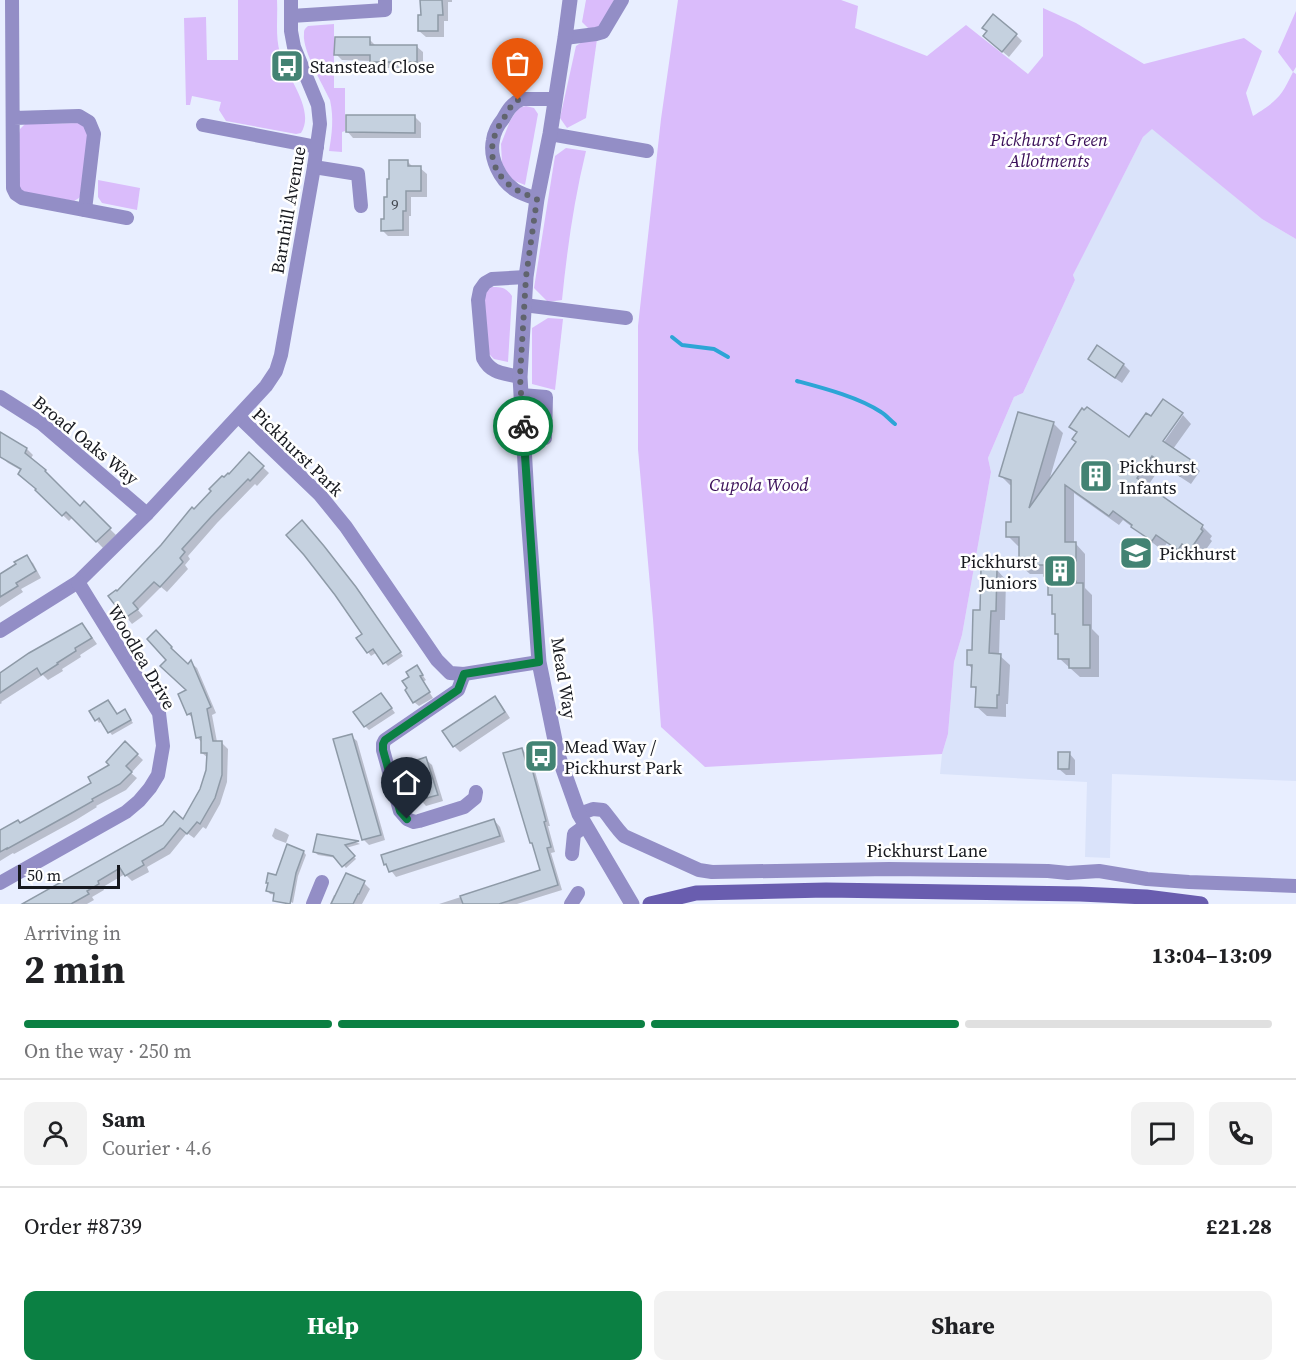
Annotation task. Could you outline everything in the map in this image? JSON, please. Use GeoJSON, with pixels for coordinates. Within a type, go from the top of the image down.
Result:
{"type":"FeatureCollection","features":[{"type":"Feature","properties":{"kind":"main road"},"geometry":{"type":"LineString","coordinates":[[650,904],[696,893],[826,890],[1080,894],[1146,897],[1201,904]]}},
{"type":"Feature","properties":{"kind":"street"},"geometry":{"type":"LineString","coordinates":[[12,0],[14,188],[16,194],[22,198],[127,218]]}},
{"type":"Feature","properties":{"kind":"street","name":"Barnhill Avenue"},"geometry":{"type":"LineString","coordinates":[[238,417],[276,372],[281,355],[320,124],[318,105],[294,47],[291,31],[291,0]]}},
{"type":"Feature","properties":{"kind":"street"},"geometry":{"type":"LineString","coordinates":[[291,16],[385,10],[385,0]]}},
{"type":"Feature","properties":{"kind":"street","name":"Mead Way"},"geometry":{"type":"LineString","coordinates":[[570,0],[566,38],[537,199],[526,277],[520,377],[523,439],[539,662],[558,755],[582,820],[632,904]]}},
{"type":"Feature","properties":{"kind":"street"},"geometry":{"type":"LineString","coordinates":[[566,38],[603,32],[622,0]]}},
{"type":"Feature","properties":{"kind":"street"},"geometry":{"type":"LineString","coordinates":[[537,199],[514,189],[503,179],[496,167],[492,150],[493,139],[499,124],[518,100],[555,99]]}},
{"type":"Feature","properties":{"kind":"street"},"geometry":{"type":"LineString","coordinates":[[14,118],[79,116],[89,122],[94,134],[85,210]]}},
{"type":"Feature","properties":{"kind":"street"},"geometry":{"type":"LineString","coordinates":[[203,125],[317,147]]}},
{"type":"Feature","properties":{"kind":"street"},"geometry":{"type":"LineString","coordinates":[[550,134],[647,151]]}},
{"type":"Feature","properties":{"kind":"street"},"geometry":{"type":"LineString","coordinates":[[314,167],[359,168],[361,206]]}},
{"type":"Feature","properties":{"kind":"street"},"geometry":{"type":"LineString","coordinates":[[520,377],[493,370],[483,358],[478,300],[480,290],[492,279],[526,277]]}},
{"type":"Feature","properties":{"kind":"street"},"geometry":{"type":"LineString","coordinates":[[524,305],[626,318]]}},
{"type":"Feature","properties":{"kind":"street"},"geometry":{"type":"LineString","coordinates":[[521,395],[546,397],[545,438],[523,439]]}},
{"type":"Feature","properties":{"kind":"street","name":"Broad Oaks Way"},"geometry":{"type":"LineString","coordinates":[[0,397],[42,423],[147,514]]}},
{"type":"Feature","properties":{"kind":"street","name":"Pickhurst Park"},"geometry":{"type":"LineString","coordinates":[[0,632],[78,582],[147,514],[238,417],[320,495],[346,527],[444,668],[450,673],[464,674]]}},
{"type":"Feature","properties":{"kind":"street","name":"Woodlea Drive"},"geometry":{"type":"LineString","coordinates":[[0,883],[126,812],[140,801],[158,775],[163,746],[159,713],[78,582]]}},
{"type":"Feature","properties":{"kind":"street"},"geometry":{"type":"LineString","coordinates":[[476,792],[475,798],[464,807],[419,821],[414,822],[407,819],[400,811],[383,744],[385,740],[458,690],[464,674],[539,662]]}},
{"type":"Feature","properties":{"kind":"street","name":"Pickhurst Lane"},"geometry":{"type":"LineString","coordinates":[[582,820],[593,809],[603,810],[624,836],[699,870],[712,872],[889,869],[1099,872],[1188,882],[1296,885]]}},
{"type":"Feature","properties":{"kind":"street"},"geometry":{"type":"LineString","coordinates":[[572,854],[574,834],[582,820]]}},
{"type":"Feature","properties":{"kind":"street"},"geometry":{"type":"LineString","coordinates":[[313,904],[322,882]]}},
{"type":"Feature","properties":{"kind":"shaded area","name":"Pickhurst"},"geometry":{"type":"Polygon","coordinates":[[[1152,128],[1262,219],[1296,239],[1296,781],[1112,774],[1110,858],[1085,857],[1087,782],[940,774],[942,754],[948,734],[954,662],[962,635],[991,472],[988,458],[1014,397],[1023,393],[1075,280],[1073,275],[1086,248],[1143,137],[1152,128]]]}},
{"type":"Feature","properties":{"kind":"green space"},"geometry":{"type":"Polygon","coordinates":[[[238,0],[277,0],[278,47],[303,104],[305,124],[301,133],[226,121],[219,110],[221,102],[192,96],[190,105],[186,105],[184,18],[206,17],[207,60],[238,60],[238,0]]]}},
{"type":"Feature","properties":{"kind":"green space"},"geometry":{"type":"Polygon","coordinates":[[[586,0],[614,0],[600,28],[589,29],[582,22],[586,0]]]}},
{"type":"Feature","properties":{"kind":"green space"},"geometry":{"type":"Polygon","coordinates":[[[678,0],[841,0],[858,6],[855,28],[927,56],[966,25],[1028,74],[1043,56],[1043,8],[1076,23],[1144,64],[1244,38],[1262,51],[1246,93],[1253,116],[1278,98],[1293,72],[1296,74],[1296,239],[1262,219],[1152,129],[1143,137],[1073,275],[1075,280],[1023,393],[1014,397],[988,458],[991,472],[962,635],[954,662],[948,734],[942,754],[705,767],[661,727],[638,449],[638,326],[661,119],[678,0]]]}},
{"type":"Feature","properties":{"kind":"green space"},"geometry":{"type":"Polygon","coordinates":[[[1296,11],[1296,67],[1293,72],[1278,52],[1296,11]]]}},
{"type":"Feature","properties":{"kind":"green space"},"geometry":{"type":"Polygon","coordinates":[[[334,24],[334,88],[345,88],[345,131],[342,132],[342,152],[329,151],[332,126],[330,100],[304,41],[304,31],[308,26],[334,24]]]}},
{"type":"Feature","properties":{"kind":"green space"},"geometry":{"type":"Polygon","coordinates":[[[598,32],[586,118],[567,128],[560,118],[576,46],[598,32]]]}},
{"type":"Feature","properties":{"kind":"green space"},"geometry":{"type":"Polygon","coordinates":[[[526,106],[534,108],[538,114],[525,185],[510,179],[502,163],[501,144],[518,108],[526,106]]]}},
{"type":"Feature","properties":{"kind":"green space"},"geometry":{"type":"Polygon","coordinates":[[[82,123],[89,134],[82,193],[79,198],[74,201],[23,192],[19,183],[20,129],[25,124],[82,123]]]}},
{"type":"Feature","properties":{"kind":"green space"},"geometry":{"type":"Polygon","coordinates":[[[566,148],[586,151],[571,225],[562,300],[548,302],[534,288],[555,156],[566,148]]]}},
{"type":"Feature","properties":{"kind":"green space"},"geometry":{"type":"Polygon","coordinates":[[[98,180],[140,188],[137,210],[102,203],[98,197],[98,180]]]}},
{"type":"Feature","properties":{"kind":"green space"},"geometry":{"type":"Polygon","coordinates":[[[488,287],[502,288],[512,296],[508,362],[494,359],[489,354],[484,295],[488,287]]]}},
{"type":"Feature","properties":{"kind":"green space"},"geometry":{"type":"Polygon","coordinates":[[[548,318],[563,319],[555,390],[532,384],[532,328],[548,318]]]}},
{"type":"Feature","properties":{"kind":"building"},"geometry":{"type":"Polygon","coordinates":[[[420,0],[442,0],[443,15],[438,15],[438,31],[418,31],[418,15],[421,15],[420,0]]]}},
{"type":"Feature","properties":{"kind":"building"},"geometry":{"type":"Polygon","coordinates":[[[993,14],[1017,34],[1002,52],[983,36],[987,31],[982,28],[993,14]]]}},
{"type":"Feature","properties":{"kind":"building"},"geometry":{"type":"Polygon","coordinates":[[[335,37],[370,37],[370,45],[417,45],[417,62],[370,62],[370,55],[334,55],[335,37]]]}},
{"type":"Feature","properties":{"kind":"building"},"geometry":{"type":"Polygon","coordinates":[[[346,115],[415,115],[415,133],[346,132],[346,115]]]}},
{"type":"Feature","properties":{"kind":"building"},"geometry":{"type":"Polygon","coordinates":[[[389,160],[408,160],[408,166],[421,166],[421,191],[406,191],[403,230],[381,231],[381,219],[384,219],[384,197],[387,197],[389,160]]]}},
{"type":"Feature","properties":{"kind":"building"},"geometry":{"type":"Polygon","coordinates":[[[1097,345],[1124,364],[1115,378],[1088,359],[1097,345]]]}},
{"type":"Feature","properties":{"kind":"building"},"geometry":{"type":"Polygon","coordinates":[[[1163,399],[1183,413],[1163,441],[1191,460],[1180,476],[1152,456],[1137,478],[1203,525],[1201,529],[1203,531],[1190,550],[1182,544],[1178,550],[1156,535],[1152,541],[1113,511],[1109,516],[1065,485],[1065,542],[1076,542],[1076,583],[1083,583],[1083,625],[1090,625],[1090,668],[1069,668],[1069,659],[1058,659],[1058,634],[1055,634],[1052,595],[1048,595],[1048,576],[1044,576],[1044,565],[1019,565],[1019,537],[1006,537],[1006,522],[1011,522],[1011,480],[999,476],[1018,412],[1054,422],[1029,508],[1076,442],[1072,439],[1077,432],[1069,427],[1082,408],[1084,410],[1087,407],[1129,437],[1146,413],[1151,416],[1163,399]]]}},
{"type":"Feature","properties":{"kind":"building"},"geometry":{"type":"Polygon","coordinates":[[[0,432],[27,448],[25,453],[46,470],[80,506],[84,501],[111,528],[96,542],[66,512],[62,516],[18,474],[21,469],[0,457],[0,432]]]}},
{"type":"Feature","properties":{"kind":"building"},"geometry":{"type":"Polygon","coordinates":[[[249,452],[264,466],[250,481],[248,479],[182,549],[185,552],[180,558],[183,562],[160,587],[154,582],[133,603],[138,609],[125,618],[108,596],[117,591],[161,545],[192,507],[194,509],[211,491],[209,489],[222,476],[229,474],[249,452]]]}},
{"type":"Feature","properties":{"kind":"building"},"geometry":{"type":"Polygon","coordinates":[[[302,520],[356,587],[401,652],[383,664],[373,649],[367,653],[356,638],[362,634],[335,595],[286,535],[302,520]]]}},
{"type":"Feature","properties":{"kind":"building"},"geometry":{"type":"Polygon","coordinates":[[[27,555],[36,571],[16,583],[18,586],[0,597],[0,574],[27,555]]]}},
{"type":"Feature","properties":{"kind":"building"},"geometry":{"type":"Polygon","coordinates":[[[981,568],[997,569],[996,611],[991,611],[989,653],[1001,654],[997,708],[975,707],[976,687],[971,687],[972,665],[967,665],[967,650],[972,650],[973,610],[980,610],[981,568]]]}},
{"type":"Feature","properties":{"kind":"building"},"geometry":{"type":"Polygon","coordinates":[[[82,623],[92,638],[75,648],[76,651],[41,675],[37,668],[0,693],[0,673],[29,653],[82,623]]]}},
{"type":"Feature","properties":{"kind":"building"},"geometry":{"type":"Polygon","coordinates":[[[156,630],[188,664],[191,660],[211,707],[207,709],[213,741],[222,741],[222,775],[215,798],[200,824],[197,822],[187,834],[180,828],[164,848],[142,861],[144,865],[125,876],[120,868],[98,881],[99,884],[87,891],[89,894],[71,904],[22,904],[163,825],[174,811],[183,819],[200,789],[206,770],[207,753],[201,753],[201,737],[196,738],[191,713],[187,715],[178,694],[186,690],[160,666],[166,660],[147,639],[156,630]]]}},
{"type":"Feature","properties":{"kind":"building"},"geometry":{"type":"Polygon","coordinates":[[[417,665],[423,675],[420,676],[430,692],[413,703],[402,681],[409,677],[406,672],[417,665]]]}},
{"type":"Feature","properties":{"kind":"building"},"geometry":{"type":"Polygon","coordinates":[[[381,693],[392,708],[364,727],[353,712],[381,693]]]}},
{"type":"Feature","properties":{"kind":"building"},"geometry":{"type":"Polygon","coordinates":[[[495,696],[505,712],[453,747],[442,731],[495,696]]]}},
{"type":"Feature","properties":{"kind":"building"},"geometry":{"type":"Polygon","coordinates":[[[108,700],[117,714],[125,709],[131,720],[108,733],[99,718],[95,721],[89,711],[108,700]]]}},
{"type":"Feature","properties":{"kind":"building"},"geometry":{"type":"Polygon","coordinates":[[[352,734],[381,835],[362,840],[333,739],[352,734]]]}},
{"type":"Feature","properties":{"kind":"building"},"geometry":{"type":"Polygon","coordinates":[[[125,741],[138,754],[126,766],[132,772],[120,784],[0,852],[0,830],[18,820],[20,823],[91,783],[88,777],[109,765],[106,762],[125,741]]]}},
{"type":"Feature","properties":{"kind":"building"},"geometry":{"type":"Polygon","coordinates":[[[522,748],[527,766],[531,765],[546,821],[544,822],[551,847],[547,848],[558,885],[499,904],[463,904],[460,896],[540,870],[503,753],[522,748]]]}},
{"type":"Feature","properties":{"kind":"building"},"geometry":{"type":"Polygon","coordinates":[[[1058,752],[1070,752],[1069,769],[1058,769],[1058,752]]]}},
{"type":"Feature","properties":{"kind":"building"},"geometry":{"type":"Polygon","coordinates":[[[426,757],[438,795],[419,800],[408,763],[426,757]]]}},
{"type":"Feature","properties":{"kind":"building"},"geometry":{"type":"Polygon","coordinates":[[[494,819],[500,836],[389,872],[386,864],[384,865],[381,855],[494,819]]]}},
{"type":"Feature","properties":{"kind":"building"},"geometry":{"type":"Polygon","coordinates":[[[317,834],[359,841],[345,845],[355,856],[342,867],[333,856],[313,852],[317,834]]]}},
{"type":"Feature","properties":{"kind":"building"},"geometry":{"type":"Polygon","coordinates":[[[287,844],[304,851],[296,873],[290,904],[273,901],[274,893],[266,891],[268,873],[276,875],[287,844]]]}},
{"type":"Feature","properties":{"kind":"building"},"geometry":{"type":"Polygon","coordinates":[[[346,873],[365,881],[359,894],[353,904],[331,904],[346,873]]]}},
{"type":"Feature","properties":{"kind":"waterway"},"geometry":{"type":"LineString","coordinates":[[672,337],[682,345],[714,349],[728,357]]}},
{"type":"Feature","properties":{"kind":"waterway"},"geometry":{"type":"LineString","coordinates":[[797,381],[862,402],[883,413],[895,424]]}},
{"type":"Feature","properties":{"kind":"way so far"},"geometry":{"type":"LineString","coordinates":[[518,100],[499,124],[493,139],[492,150],[496,167],[503,179],[514,189],[537,199],[526,277],[520,377],[523,426]]}},
{"type":"Feature","properties":{"kind":"place","name":"Stanstead Close"},"geometry":{"type":"Point","coordinates":[287,66]}},
{"type":"Feature","properties":{"kind":"place","name":"Pickhurst Infants"},"geometry":{"type":"Point","coordinates":[1096,476]}},
{"type":"Feature","properties":{"kind":"place","name":"Pickhurst"},"geometry":{"type":"Point","coordinates":[1136,553]}},
{"type":"Feature","properties":{"kind":"place","name":"Pickhurst Juniors"},"geometry":{"type":"Point","coordinates":[1060,571]}},
{"type":"Feature","properties":{"kind":"place","name":"Mead Way / Pickhurst Park"},"geometry":{"type":"Point","coordinates":[541,756]}},
{"type":"Feature","properties":{"kind":"route"},"geometry":{"type":"LineString","coordinates":[[407,819],[400,811],[383,750],[385,740],[458,690],[464,674],[539,662],[523,426]]}},
{"type":"Feature","properties":{"kind":"park label","name":"Pickhurst Green Allotments"},"geometry":{"type":"Point","coordinates":[1049,149]}},
{"type":"Feature","properties":{"kind":"park label","name":"Cupola Wood"},"geometry":{"type":"Point","coordinates":[759,484]}}]}
